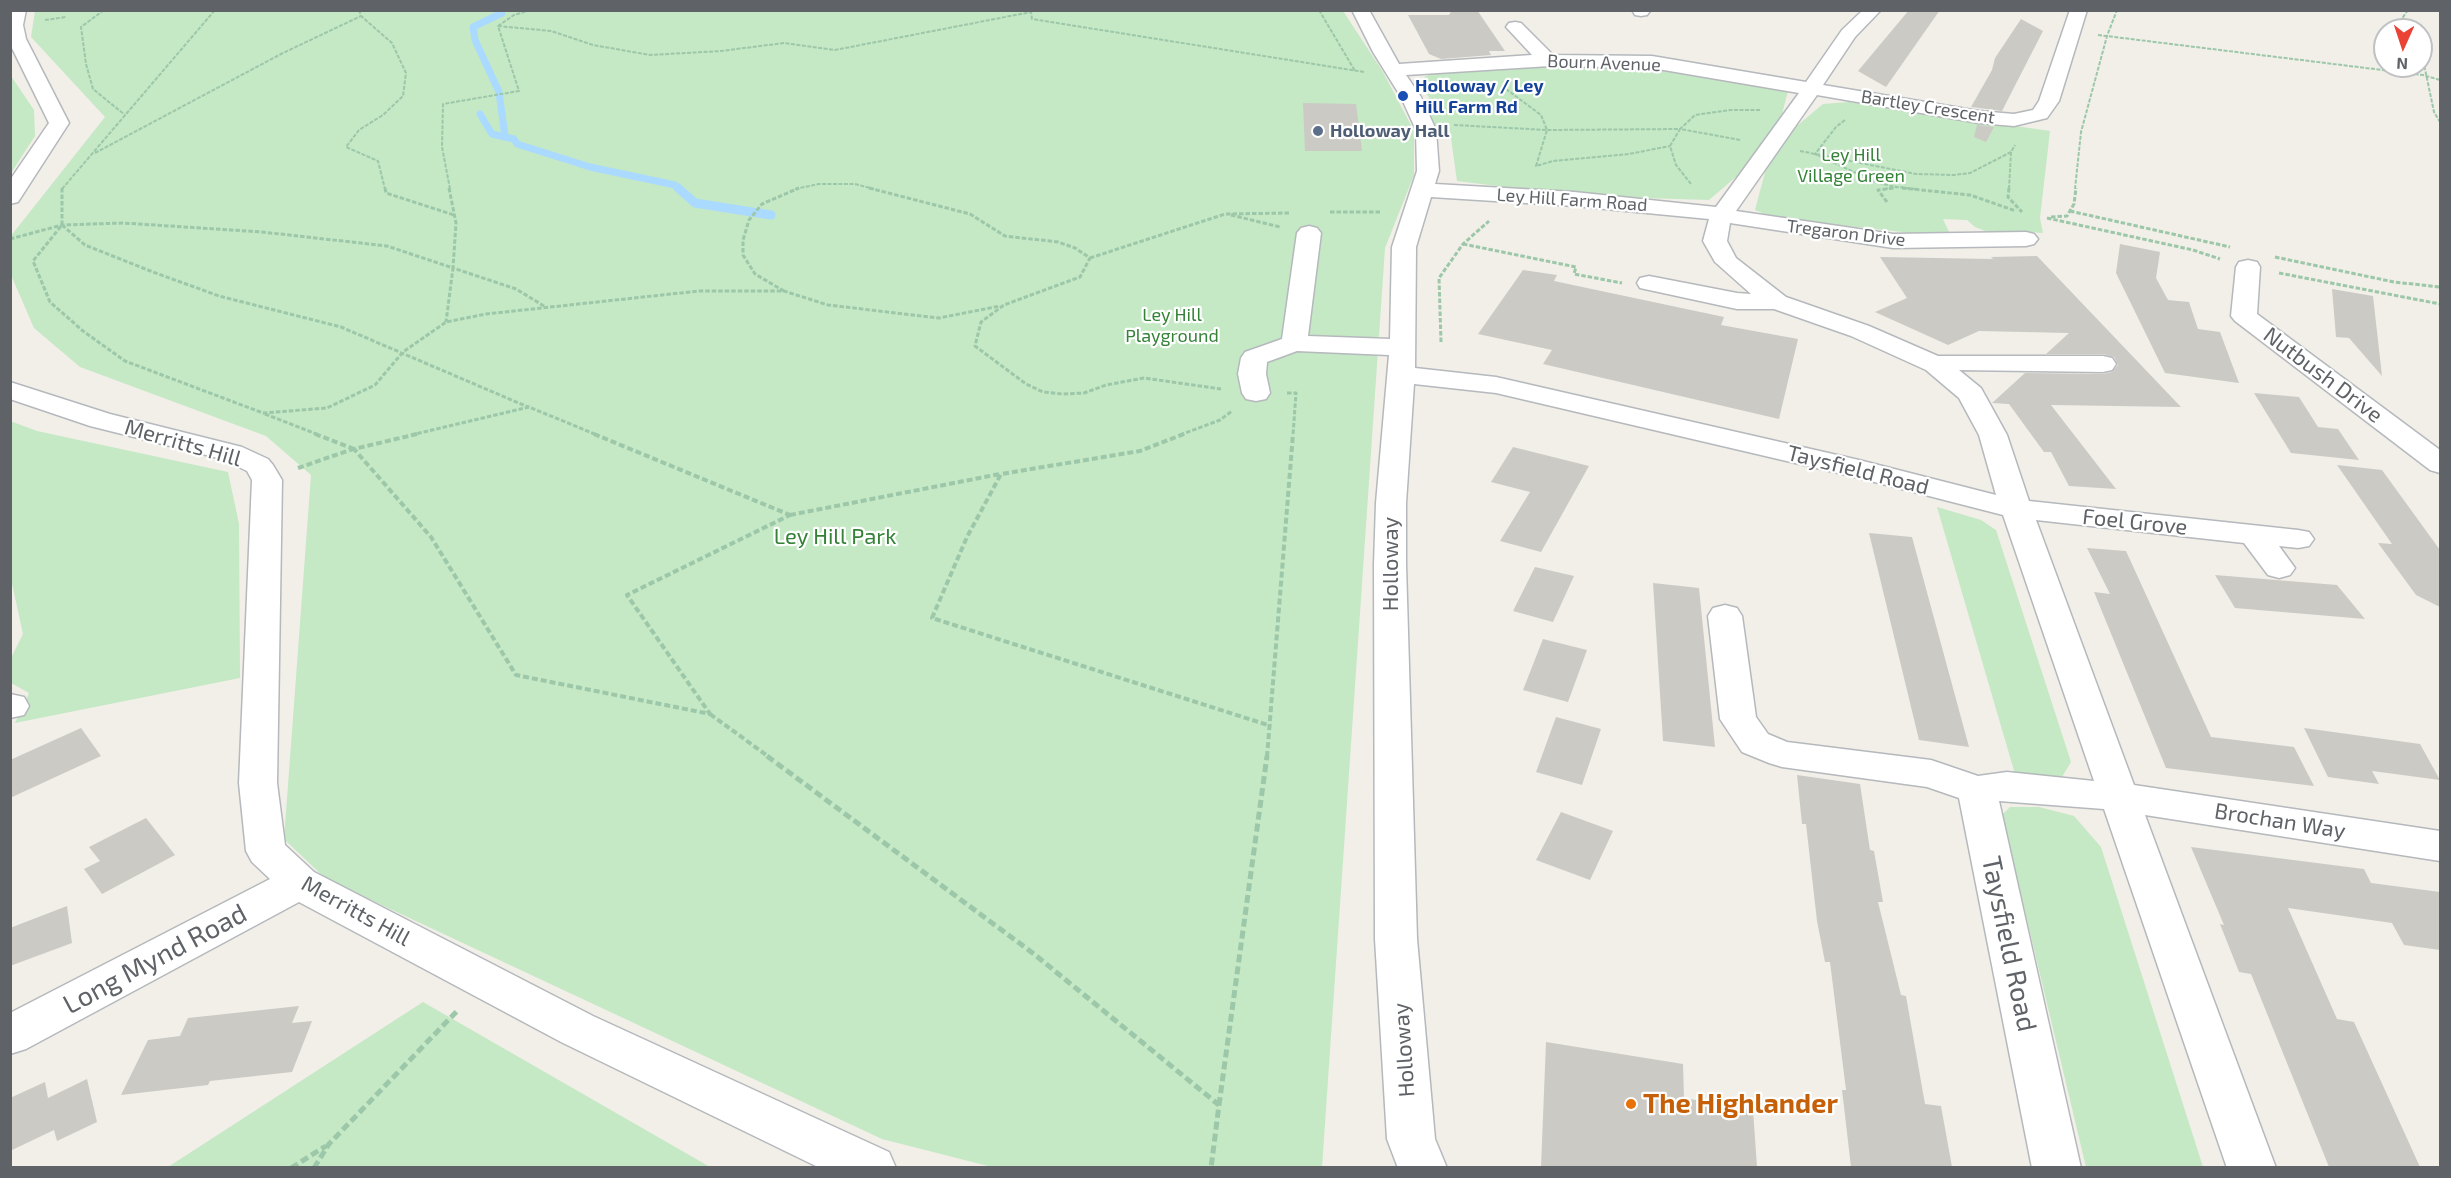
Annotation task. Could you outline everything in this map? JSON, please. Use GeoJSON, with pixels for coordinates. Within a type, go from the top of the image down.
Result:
{"type":"FeatureCollection","features":[{"type":"Feature","properties":{"kind":"street"},"geometry":{"type":"LineString","coordinates":[[10,197],[59,123],[14,39],[14,25],[18,10]]}},
{"type":"Feature","properties":{"kind":"street","name":"Holloway"},"geometry":{"type":"LineString","coordinates":[[1360,10],[1411,97],[1424,125],[1428,171],[1404,247],[1402,361],[1391,503],[1390,576],[1396,939],[1410,1158]]}},
{"type":"Feature","properties":{"kind":"street"},"geometry":{"type":"LineString","coordinates":[[1777,302],[1727,262],[1715,242],[1716,230],[1722,215],[1798,109],[1848,34],[1873,10]]}},
{"type":"Feature","properties":{"kind":"street","name":"Bartley Crescent"},"geometry":{"type":"LineString","coordinates":[[1812,88],[1979,117],[2014,120],[2040,114],[2049,101],[2079,10]]}},
{"type":"Feature","properties":{"kind":"street"},"geometry":{"type":"LineString","coordinates":[[1515,27],[1548,61]]}},
{"type":"Feature","properties":{"kind":"street","name":"Bourn Avenue"},"geometry":{"type":"LineString","coordinates":[[1394,70],[1548,61],[1652,62],[1812,88]]}},
{"type":"Feature","properties":{"kind":"street","name":"Ley Hill Farm Road"},"geometry":{"type":"LineString","coordinates":[[1418,201],[1511,195],[1701,211],[1722,215]]}},
{"type":"Feature","properties":{"kind":"street","name":"Tregaron Drive"},"geometry":{"type":"LineString","coordinates":[[1722,215],[1893,242],[1965,231],[2026,239]]}},
{"type":"Feature","properties":{"kind":"street"},"geometry":{"type":"LineString","coordinates":[[1256,393],[1252,374],[1254,358],[1294,343],[1308,220]]}},
{"type":"Feature","properties":{"kind":"street","name":"Nutbush Drive"},"geometry":{"type":"LineString","coordinates":[[2247,267],[2244,315],[2440,464]]}},
{"type":"Feature","properties":{"kind":"street"},"geometry":{"type":"LineString","coordinates":[[1649,283],[1737,301],[1777,302],[1860,331],[1935,364],[1971,394],[1993,435],[2016,509],[2252,1167]]}},
{"type":"Feature","properties":{"kind":"street","name":"Taysfield Road"},"geometry":{"type":"LineString","coordinates":[[1294,343],[1402,361],[2016,509]]}},
{"type":"Feature","properties":{"kind":"street"},"geometry":{"type":"LineString","coordinates":[[1935,364],[1959,362],[2104,365]]}},
{"type":"Feature","properties":{"kind":"street","name":"Merritts Hill"},"geometry":{"type":"LineString","coordinates":[[10,390],[100,420],[232,453],[258,465],[267,480],[258,783],[266,851],[299,883],[620,1050],[872,1167]]}},
{"type":"Feature","properties":{"kind":"street","name":"Foel Grove"},"geometry":{"type":"LineString","coordinates":[[2016,509],[2298,539]]}},
{"type":"Feature","properties":{"kind":"street"},"geometry":{"type":"LineString","coordinates":[[2255,536],[2279,568]]}},
{"type":"Feature","properties":{"kind":"street"},"geometry":{"type":"LineString","coordinates":[[1725,616],[1738,719],[1755,743],[1782,754],[1931,774],[1977,790],[2007,786],[2120,797]]}},
{"type":"Feature","properties":{"kind":"street","name":"Taysfield Road"},"geometry":{"type":"LineString","coordinates":[[1977,790],[2057,1167]]}},
{"type":"Feature","properties":{"kind":"street","name":"Brochan Way"},"geometry":{"type":"LineString","coordinates":[[2120,797],[2440,846]]}},
{"type":"Feature","properties":{"kind":"street","name":"Long Mynd Road"},"geometry":{"type":"LineString","coordinates":[[10,1035],[299,883]]}},
{"type":"Feature","properties":{"kind":"path"},"geometry":{"type":"LineString","coordinates":[[104,10],[81,27],[86,64],[93,89],[125,115]]}},
{"type":"Feature","properties":{"kind":"path"},"geometry":{"type":"LineString","coordinates":[[215,10],[62,188],[62,225],[33,261],[50,302],[83,331],[124,361],[354,449],[431,537],[516,675],[710,714]]}},
{"type":"Feature","properties":{"kind":"path"},"geometry":{"type":"LineString","coordinates":[[359,10],[361,16],[393,43],[406,73],[404,96],[382,115],[359,130],[346,147],[378,161],[386,193],[454,215]]}},
{"type":"Feature","properties":{"kind":"path"},"geometry":{"type":"LineString","coordinates":[[498,26],[514,15],[531,10]]}},
{"type":"Feature","properties":{"kind":"path"},"geometry":{"type":"LineString","coordinates":[[1024,10],[1031,12]]}},
{"type":"Feature","properties":{"kind":"path"},"geometry":{"type":"LineString","coordinates":[[1319,10],[1355,72]]}},
{"type":"Feature","properties":{"kind":"path"},"geometry":{"type":"LineString","coordinates":[[2023,213],[2051,217],[2067,216],[2074,204],[2081,132],[2107,36],[2117,10]]}},
{"type":"Feature","properties":{"kind":"path"},"geometry":{"type":"LineString","coordinates":[[498,26],[552,30],[593,45],[650,55],[721,51],[784,43],[835,50],[1031,12]]}},
{"type":"Feature","properties":{"kind":"path"},"geometry":{"type":"LineString","coordinates":[[1031,12],[1032,19],[1355,72],[1394,70]]}},
{"type":"Feature","properties":{"kind":"path"},"geometry":{"type":"LineString","coordinates":[[92,155],[146,124],[206,96],[281,54],[361,16]]}},
{"type":"Feature","properties":{"kind":"path"},"geometry":{"type":"LineString","coordinates":[[446,322],[453,268],[454,215],[442,147],[443,104],[519,91],[498,26]]}},
{"type":"Feature","properties":{"kind":"path"},"geometry":{"type":"LineString","coordinates":[[2070,32],[2373,69]]}},
{"type":"Feature","properties":{"kind":"path"},"geometry":{"type":"LineString","coordinates":[[1453,65],[1492,81],[1518,96],[1541,115],[1546,130],[1536,166],[1671,146]]}},
{"type":"Feature","properties":{"kind":"path"},"geometry":{"type":"LineString","coordinates":[[2427,78],[2434,111],[2440,122]]}},
{"type":"Feature","properties":{"kind":"path"},"geometry":{"type":"LineString","coordinates":[[1676,165],[1671,146],[1680,129],[1695,116],[1730,110],[1798,109]]}},
{"type":"Feature","properties":{"kind":"path"},"geometry":{"type":"LineString","coordinates":[[1815,154],[1836,127],[1847,118]]}},
{"type":"Feature","properties":{"kind":"path"},"geometry":{"type":"LineString","coordinates":[[1424,125],[1474,125],[1546,130],[1680,129],[1726,138]]}},
{"type":"Feature","properties":{"kind":"path"},"geometry":{"type":"LineString","coordinates":[[2016,144],[2011,152],[2008,197],[2023,213],[2026,239]]}},
{"type":"Feature","properties":{"kind":"path"},"geometry":{"type":"LineString","coordinates":[[1815,154],[1916,174],[1954,175],[1970,173],[2011,152]]}},
{"type":"Feature","properties":{"kind":"path"},"geometry":{"type":"LineString","coordinates":[[1815,154],[1878,183],[1970,195],[2023,213],[2193,250],[2213,257],[2240,262],[2247,267],[2440,304]]}},
{"type":"Feature","properties":{"kind":"path"},"geometry":{"type":"LineString","coordinates":[[1090,258],[1075,248],[1058,242],[1005,236],[970,214],[855,184],[819,184],[800,187],[762,204],[748,220],[743,240],[743,255],[755,274],[784,291],[828,306],[939,318],[1004,305],[1080,277],[1090,258],[1225,214],[1308,220],[1418,201]]}},
{"type":"Feature","properties":{"kind":"path"},"geometry":{"type":"LineString","coordinates":[[1887,202],[1878,190],[1897,187]]}},
{"type":"Feature","properties":{"kind":"path"},"geometry":{"type":"LineString","coordinates":[[1441,342],[1439,278],[1463,244],[1503,208],[1511,195]]}},
{"type":"Feature","properties":{"kind":"path"},"geometry":{"type":"LineString","coordinates":[[1225,214],[1308,220]]}},
{"type":"Feature","properties":{"kind":"path"},"geometry":{"type":"LineString","coordinates":[[10,239],[62,225],[123,223],[262,232],[387,246],[516,289],[545,307]]}},
{"type":"Feature","properties":{"kind":"path"},"geometry":{"type":"LineString","coordinates":[[62,225],[85,245],[219,296],[341,327],[790,515]]}},
{"type":"Feature","properties":{"kind":"path"},"geometry":{"type":"LineString","coordinates":[[1463,244],[1576,267],[1574,274],[1635,285],[1649,283]]}},
{"type":"Feature","properties":{"kind":"path"},"geometry":{"type":"LineString","coordinates":[[263,413],[327,408],[375,385],[403,352],[446,322],[486,314],[699,291],[784,291]]}},
{"type":"Feature","properties":{"kind":"path"},"geometry":{"type":"LineString","coordinates":[[1004,305],[981,322],[975,345],[1026,384],[1043,392],[1084,393],[1106,385],[1144,378],[1256,393],[1296,393],[1271,726],[1211,1167]]}},
{"type":"Feature","properties":{"kind":"path"},"geometry":{"type":"LineString","coordinates":[[1219,1105],[1034,954],[710,714],[627,595],[790,515],[1001,474],[1140,451],[1220,420],[1256,393]]}},
{"type":"Feature","properties":{"kind":"path"},"geometry":{"type":"LineString","coordinates":[[288,471],[354,449],[529,407]]}},
{"type":"Feature","properties":{"kind":"path"},"geometry":{"type":"LineString","coordinates":[[1001,474],[967,537],[932,618],[1271,726]]}},
{"type":"Feature","properties":{"kind":"path"},"geometry":{"type":"LineString","coordinates":[[314,1167],[329,1144],[486,981]]}},
{"type":"Feature","properties":{"kind":"path"},"geometry":{"type":"LineString","coordinates":[[291,1167],[329,1144]]}},
{"type":"Feature","properties":{"kind":"green space","name":"Ley Hill Park"},"geometry":{"type":"Polygon","coordinates":[[[35,11],[1343,11],[1383,72],[1414,131],[1414,175],[1385,248],[1322,1167],[992,1167],[882,1139],[326,879],[284,839],[311,475],[266,436],[80,367],[34,328],[11,275],[10,237],[105,117],[31,37],[35,11]]]}},
{"type":"Feature","properties":{"kind":"green space","name":"Ley Hill Village Green"},"geometry":{"type":"Polygon","coordinates":[[[1453,65],[1648,68],[1686,72],[1788,91],[1774,145],[1823,104],[1849,102],[2050,131],[2040,218],[2043,233],[1988,232],[1975,227],[1967,220],[1943,219],[1949,232],[1930,235],[1774,218],[1755,210],[1772,146],[1709,200],[1577,196],[1457,181],[1450,131],[1424,125],[1429,97],[1418,85],[1424,77],[1453,65]]]}},
{"type":"Feature","properties":{"kind":"green space"},"geometry":{"type":"Polygon","coordinates":[[[11,76],[34,110],[35,136],[11,173],[11,76]]]}},
{"type":"Feature","properties":{"kind":"green space"},"geometry":{"type":"Polygon","coordinates":[[[10,421],[37,431],[228,472],[239,524],[240,678],[15,723],[29,693],[11,683],[11,658],[23,634],[11,579],[10,421]]]}},
{"type":"Feature","properties":{"kind":"green space"},"geometry":{"type":"Polygon","coordinates":[[[1937,507],[1981,520],[1996,530],[2071,762],[2062,777],[2015,774],[1937,507]]]}},
{"type":"Feature","properties":{"kind":"green space"},"geometry":{"type":"Polygon","coordinates":[[[2010,807],[2039,807],[2074,816],[2101,847],[2203,1167],[2086,1167],[2002,815],[2010,807]]]}},
{"type":"Feature","properties":{"kind":"green space"},"geometry":{"type":"Polygon","coordinates":[[[423,1002],[710,1167],[168,1167],[423,1002]]]}},
{"type":"Feature","properties":{"kind":"building"},"geometry":{"type":"Polygon","coordinates":[[[1452,10],[1477,10],[1505,51],[1489,51],[1491,55],[1441,59],[1429,54],[1408,15],[1449,15],[1452,10]]]}},
{"type":"Feature","properties":{"kind":"building"},"geometry":{"type":"Polygon","coordinates":[[[1909,10],[1940,10],[1886,87],[1858,71],[1909,10]]]}},
{"type":"Feature","properties":{"kind":"building"},"geometry":{"type":"Polygon","coordinates":[[[2021,19],[2043,31],[2002,111],[1971,107],[1992,70],[1995,58],[2021,19]]]}},
{"type":"Feature","properties":{"kind":"building","name":"Holloway Hall"},"geometry":{"type":"Polygon","coordinates":[[[1303,103],[1356,104],[1362,151],[1305,151],[1303,103]]]}},
{"type":"Feature","properties":{"kind":"building"},"geometry":{"type":"Polygon","coordinates":[[[1977,125],[1994,127],[1986,142],[1974,137],[1977,125]]]}},
{"type":"Feature","properties":{"kind":"building"},"geometry":{"type":"Polygon","coordinates":[[[2120,244],[2160,252],[2156,278],[2168,300],[2189,302],[2198,329],[2220,332],[2239,383],[2165,373],[2116,273],[2120,244]]]}},
{"type":"Feature","properties":{"kind":"building"},"geometry":{"type":"Polygon","coordinates":[[[2037,256],[2181,407],[2051,405],[2116,489],[2069,486],[2051,452],[2044,452],[2009,404],[1992,403],[2025,373],[2103,374],[2112,372],[2118,365],[2114,357],[2103,354],[2046,354],[2069,333],[1979,331],[1948,345],[1875,312],[1907,298],[1880,257],[1993,259],[1991,257],[2037,256]]]}},
{"type":"Feature","properties":{"kind":"building"},"geometry":{"type":"Polygon","coordinates":[[[1523,270],[1557,275],[1554,281],[1724,317],[1721,325],[1798,339],[1779,419],[1543,364],[1552,350],[1478,334],[1523,270]]]}},
{"type":"Feature","properties":{"kind":"building"},"geometry":{"type":"Polygon","coordinates":[[[2332,289],[2373,296],[2382,376],[2349,338],[2336,337],[2332,289]]]}},
{"type":"Feature","properties":{"kind":"building"},"geometry":{"type":"Polygon","coordinates":[[[2254,393],[2299,397],[2318,427],[2338,429],[2359,460],[2291,453],[2254,393]]]}},
{"type":"Feature","properties":{"kind":"building"},"geometry":{"type":"Polygon","coordinates":[[[1513,447],[1589,466],[1541,552],[1500,541],[1530,492],[1491,482],[1513,447]]]}},
{"type":"Feature","properties":{"kind":"building"},"geometry":{"type":"Polygon","coordinates":[[[2337,465],[2382,470],[2440,550],[2440,607],[2416,595],[2378,543],[2392,544],[2337,465]]]}},
{"type":"Feature","properties":{"kind":"building"},"geometry":{"type":"Polygon","coordinates":[[[1869,533],[1912,537],[1969,747],[1919,740],[1869,533]]]}},
{"type":"Feature","properties":{"kind":"building"},"geometry":{"type":"Polygon","coordinates":[[[2087,548],[2126,551],[2211,737],[2294,747],[2314,786],[2166,768],[2094,592],[2110,594],[2087,548]]]}},
{"type":"Feature","properties":{"kind":"building"},"geometry":{"type":"Polygon","coordinates":[[[1535,567],[1574,576],[1553,622],[1513,611],[1535,567]]]}},
{"type":"Feature","properties":{"kind":"building"},"geometry":{"type":"Polygon","coordinates":[[[2215,575],[2337,585],[2365,619],[2235,608],[2215,575]]]}},
{"type":"Feature","properties":{"kind":"building"},"geometry":{"type":"Polygon","coordinates":[[[1653,583],[1699,588],[1715,747],[1663,741],[1653,583]]]}},
{"type":"Feature","properties":{"kind":"building"},"geometry":{"type":"Polygon","coordinates":[[[1543,639],[1587,650],[1568,702],[1523,690],[1543,639]]]}},
{"type":"Feature","properties":{"kind":"building"},"geometry":{"type":"Polygon","coordinates":[[[1556,717],[1601,729],[1582,785],[1536,772],[1556,717]]]}},
{"type":"Feature","properties":{"kind":"building"},"geometry":{"type":"Polygon","coordinates":[[[81,728],[101,756],[10,798],[10,760],[81,728]]]}},
{"type":"Feature","properties":{"kind":"building"},"geometry":{"type":"Polygon","coordinates":[[[2304,728],[2420,744],[2440,780],[2372,771],[2379,784],[2328,777],[2304,728]]]}},
{"type":"Feature","properties":{"kind":"building"},"geometry":{"type":"Polygon","coordinates":[[[1797,775],[1860,784],[1870,850],[1874,851],[1883,902],[1878,902],[1901,995],[1906,996],[1925,1104],[1941,1106],[1952,1167],[1851,1167],[1842,1090],[1846,1090],[1830,962],[1825,962],[1817,921],[1806,824],[1802,824],[1797,775]]]}},
{"type":"Feature","properties":{"kind":"building"},"geometry":{"type":"Polygon","coordinates":[[[1561,812],[1613,831],[1590,880],[1536,860],[1561,812]]]}},
{"type":"Feature","properties":{"kind":"building"},"geometry":{"type":"Polygon","coordinates":[[[146,818],[175,855],[102,894],[84,869],[100,861],[89,847],[146,818]]]}},
{"type":"Feature","properties":{"kind":"building"},"geometry":{"type":"Polygon","coordinates":[[[2191,847],[2364,869],[2371,883],[2440,892],[2440,950],[2404,945],[2392,923],[2288,908],[2337,1019],[2354,1022],[2420,1167],[2329,1167],[2251,974],[2239,972],[2220,924],[2224,925],[2191,847]]]}},
{"type":"Feature","properties":{"kind":"building"},"geometry":{"type":"Polygon","coordinates":[[[67,906],[72,943],[10,966],[10,928],[67,906]]]}},
{"type":"Feature","properties":{"kind":"building"},"geometry":{"type":"Polygon","coordinates":[[[299,1006],[292,1023],[312,1021],[292,1072],[210,1081],[208,1085],[121,1095],[148,1040],[180,1036],[188,1018],[299,1006]]]}},
{"type":"Feature","properties":{"kind":"building","name":"The Highlander"},"geometry":{"type":"Polygon","coordinates":[[[1546,1042],[1683,1064],[1684,1098],[1753,1110],[1757,1167],[1541,1167],[1546,1042]]]}},
{"type":"Feature","properties":{"kind":"building"},"geometry":{"type":"Polygon","coordinates":[[[87,1079],[97,1122],[57,1141],[54,1130],[10,1151],[10,1098],[45,1082],[48,1098],[87,1079]]]}},
{"type":"Feature","properties":{"kind":"waterway"},"geometry":{"type":"LineString","coordinates":[[502,13],[473,27],[475,40],[499,92],[505,137]]}},
{"type":"Feature","properties":{"kind":"waterway"},"geometry":{"type":"LineString","coordinates":[[480,114],[492,134],[505,137]]}},
{"type":"Feature","properties":{"kind":"waterway"},"geometry":{"type":"LineString","coordinates":[[505,137],[514,139],[517,144],[590,167],[675,185],[678,188]]}},
{"type":"Feature","properties":{"kind":"waterway"},"geometry":{"type":"LineString","coordinates":[[678,188],[695,203],[771,215]]}},
{"type":"Feature","properties":{"kind":"place","name":"Holloway / Ley Hill Farm Rd"},"geometry":{"type":"Point","coordinates":[1403,96]}},
{"type":"Feature","properties":{"kind":"place","name":"Holloway Hall"},"geometry":{"type":"Point","coordinates":[1318,131]}},
{"type":"Feature","properties":{"kind":"place","name":"The Highlander"},"geometry":{"type":"Point","coordinates":[1631,1104]}},
{"type":"Feature","properties":{"kind":"park label","name":"Ley Hill Playground"},"geometry":{"type":"Point","coordinates":[1172,325]}}]}
